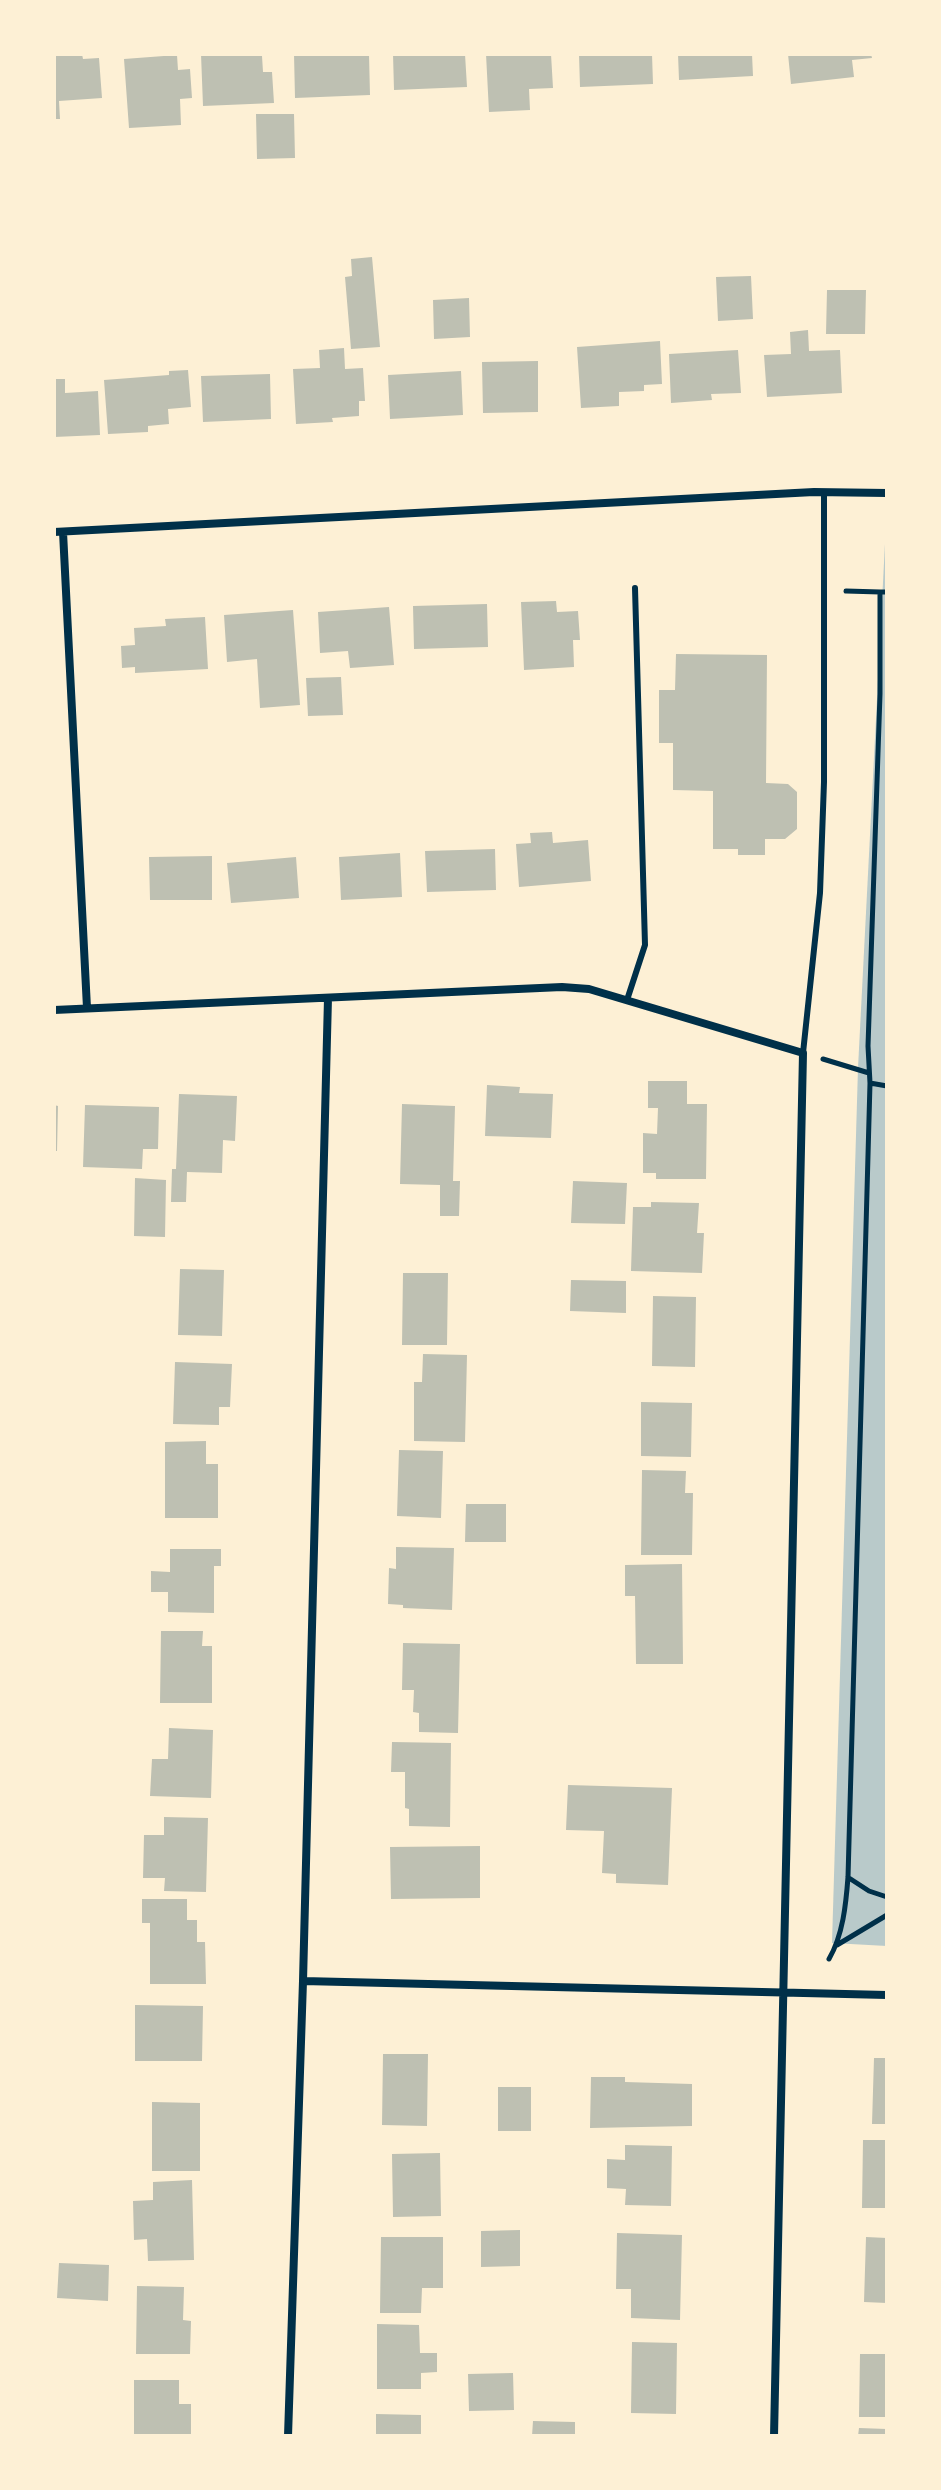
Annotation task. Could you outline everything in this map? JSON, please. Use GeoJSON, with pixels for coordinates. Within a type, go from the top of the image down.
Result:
{"type":"FeatureCollection","features":[{"type":"Feature","properties":{"kind":"street"},"geometry":{"type":"LineString","coordinates":[[87,1008],[58,532],[824,492],[887,493]]}},
{"type":"Feature","properties":{"kind":"street"},"geometry":{"type":"LineString","coordinates":[[54,1010],[562,987],[589,989],[803,1053],[774,2436]]}},
{"type":"Feature","properties":{"kind":"street"},"geometry":{"type":"LineString","coordinates":[[288,2436],[328,998]]}},
{"type":"Feature","properties":{"kind":"street"},"geometry":{"type":"LineString","coordinates":[[303,1981],[887,1995]]}},
{"type":"Feature","properties":{"kind":"lane"},"geometry":{"type":"LineString","coordinates":[[803,1053],[820,893],[824,782],[824,492]]}},
{"type":"Feature","properties":{"kind":"lane"},"geometry":{"type":"LineString","coordinates":[[627,1000],[645,945],[635,588]]}},
{"type":"Feature","properties":{"kind":"path"},"geometry":{"type":"LineString","coordinates":[[829,1959],[836,1945],[848,1877],[884,592],[846,591]]}},
{"type":"Feature","properties":{"kind":"path"},"geometry":{"type":"LineString","coordinates":[[881,678],[887,670]]}},
{"type":"Feature","properties":{"kind":"path"},"geometry":{"type":"LineString","coordinates":[[803,1053],[869,1073]]}},
{"type":"Feature","properties":{"kind":"path"},"geometry":{"type":"LineString","coordinates":[[870,1083],[887,1086]]}},
{"type":"Feature","properties":{"kind":"path"},"geometry":{"type":"LineString","coordinates":[[848,1877],[869,1891],[887,1897]]}},
{"type":"Feature","properties":{"kind":"path"},"geometry":{"type":"LineString","coordinates":[[836,1945],[887,1915]]}},
{"type":"Feature","properties":{"kind":"shaded area"},"geometry":{"type":"Polygon","coordinates":[[[886,524],[887,1946],[832,1943],[858,1068],[886,524]]]}},
{"type":"Feature","properties":{"kind":"building"},"geometry":{"type":"Polygon","coordinates":[[[54,54],[82,54],[83,59],[99,58],[102,98],[59,101],[60,119],[54,119],[54,54]]]}},
{"type":"Feature","properties":{"kind":"building"},"geometry":{"type":"Polygon","coordinates":[[[201,54],[262,56],[263,72],[272,72],[274,103],[203,106],[201,54]]]}},
{"type":"Feature","properties":{"kind":"building"},"geometry":{"type":"Polygon","coordinates":[[[294,54],[369,54],[370,95],[295,98],[294,54]]]}},
{"type":"Feature","properties":{"kind":"building"},"geometry":{"type":"Polygon","coordinates":[[[393,54],[465,54],[467,87],[394,90],[393,54]]]}},
{"type":"Feature","properties":{"kind":"building"},"geometry":{"type":"Polygon","coordinates":[[[486,54],[551,54],[553,88],[529,89],[530,110],[489,112],[486,54]]]}},
{"type":"Feature","properties":{"kind":"building"},"geometry":{"type":"Polygon","coordinates":[[[579,54],[652,54],[653,84],[580,87],[579,54]]]}},
{"type":"Feature","properties":{"kind":"building"},"geometry":{"type":"Polygon","coordinates":[[[678,54],[752,54],[753,76],[679,80],[678,54]]]}},
{"type":"Feature","properties":{"kind":"building"},"geometry":{"type":"Polygon","coordinates":[[[788,54],[871,54],[872,58],[852,60],[854,77],[791,84],[788,54]]]}},
{"type":"Feature","properties":{"kind":"building"},"geometry":{"type":"Polygon","coordinates":[[[177,55],[178,70],[190,69],[192,98],[180,99],[181,125],[129,128],[124,59],[177,55]]]}},
{"type":"Feature","properties":{"kind":"building"},"geometry":{"type":"Polygon","coordinates":[[[256,114],[294,114],[295,158],[257,159],[256,114]]]}},
{"type":"Feature","properties":{"kind":"building"},"geometry":{"type":"Polygon","coordinates":[[[372,257],[380,347],[351,349],[345,277],[352,276],[351,259],[372,257]]]}},
{"type":"Feature","properties":{"kind":"building"},"geometry":{"type":"Polygon","coordinates":[[[751,276],[753,319],[718,321],[716,277],[751,276]]]}},
{"type":"Feature","properties":{"kind":"building"},"geometry":{"type":"Polygon","coordinates":[[[827,290],[866,290],[865,334],[826,334],[827,290]]]}},
{"type":"Feature","properties":{"kind":"building"},"geometry":{"type":"Polygon","coordinates":[[[469,298],[470,337],[434,339],[433,300],[469,298]]]}},
{"type":"Feature","properties":{"kind":"building"},"geometry":{"type":"Polygon","coordinates":[[[808,330],[809,351],[840,350],[842,393],[767,397],[764,355],[791,354],[790,332],[808,330]]]}},
{"type":"Feature","properties":{"kind":"building"},"geometry":{"type":"Polygon","coordinates":[[[660,341],[662,384],[644,385],[644,391],[619,392],[619,406],[581,408],[577,347],[660,341]]]}},
{"type":"Feature","properties":{"kind":"building"},"geometry":{"type":"Polygon","coordinates":[[[344,348],[345,369],[363,368],[365,401],[359,401],[359,416],[332,418],[333,422],[296,424],[293,369],[320,368],[319,350],[344,348]]]}},
{"type":"Feature","properties":{"kind":"building"},"geometry":{"type":"Polygon","coordinates":[[[738,350],[741,393],[711,394],[712,400],[671,403],[669,354],[738,350]]]}},
{"type":"Feature","properties":{"kind":"building"},"geometry":{"type":"Polygon","coordinates":[[[538,361],[538,412],[483,413],[482,362],[538,361]]]}},
{"type":"Feature","properties":{"kind":"building"},"geometry":{"type":"Polygon","coordinates":[[[188,370],[191,407],[168,409],[169,424],[148,426],[148,432],[108,434],[104,380],[169,375],[169,371],[188,370]]]}},
{"type":"Feature","properties":{"kind":"building"},"geometry":{"type":"Polygon","coordinates":[[[461,371],[463,415],[390,419],[388,375],[461,371]]]}},
{"type":"Feature","properties":{"kind":"building"},"geometry":{"type":"Polygon","coordinates":[[[270,374],[271,419],[203,422],[201,376],[270,374]]]}},
{"type":"Feature","properties":{"kind":"building"},"geometry":{"type":"Polygon","coordinates":[[[54,379],[65,379],[65,393],[98,391],[100,435],[54,437],[54,379]]]}},
{"type":"Feature","properties":{"kind":"building"},"geometry":{"type":"Polygon","coordinates":[[[556,601],[557,612],[578,611],[580,640],[573,640],[574,667],[524,670],[521,602],[556,601]]]}},
{"type":"Feature","properties":{"kind":"building"},"geometry":{"type":"Polygon","coordinates":[[[487,604],[488,647],[414,649],[413,606],[487,604]]]}},
{"type":"Feature","properties":{"kind":"building"},"geometry":{"type":"Polygon","coordinates":[[[389,607],[394,665],[350,668],[348,651],[320,653],[318,612],[389,607]]]}},
{"type":"Feature","properties":{"kind":"building"},"geometry":{"type":"Polygon","coordinates":[[[293,610],[300,705],[260,708],[257,659],[227,662],[224,615],[293,610]]]}},
{"type":"Feature","properties":{"kind":"building"},"geometry":{"type":"Polygon","coordinates":[[[205,617],[208,669],[135,673],[135,667],[122,668],[121,646],[135,645],[134,628],[166,626],[165,619],[205,617]]]}},
{"type":"Feature","properties":{"kind":"building"},"geometry":{"type":"Polygon","coordinates":[[[676,654],[767,655],[766,783],[788,784],[797,792],[797,829],[785,839],[765,839],[765,855],[738,855],[738,849],[713,849],[713,791],[673,790],[673,743],[659,743],[659,690],[675,690],[676,654]]]}},
{"type":"Feature","properties":{"kind":"building"},"geometry":{"type":"Polygon","coordinates":[[[341,677],[343,715],[308,716],[306,678],[341,677]]]}},
{"type":"Feature","properties":{"kind":"building"},"geometry":{"type":"Polygon","coordinates":[[[552,832],[553,843],[588,840],[591,881],[519,887],[516,844],[531,843],[530,833],[552,832]]]}},
{"type":"Feature","properties":{"kind":"building"},"geometry":{"type":"Polygon","coordinates":[[[495,849],[496,890],[427,892],[425,851],[495,849]]]}},
{"type":"Feature","properties":{"kind":"building"},"geometry":{"type":"Polygon","coordinates":[[[400,853],[402,897],[341,900],[339,857],[400,853]]]}},
{"type":"Feature","properties":{"kind":"building"},"geometry":{"type":"Polygon","coordinates":[[[212,856],[212,900],[150,900],[149,857],[212,856]]]}},
{"type":"Feature","properties":{"kind":"building"},"geometry":{"type":"Polygon","coordinates":[[[296,857],[299,898],[231,903],[227,863],[296,857]]]}},
{"type":"Feature","properties":{"kind":"building"},"geometry":{"type":"Polygon","coordinates":[[[648,1081],[687,1081],[687,1104],[707,1104],[706,1179],[656,1179],[656,1173],[643,1173],[643,1133],[657,1134],[658,1108],[648,1108],[648,1081]]]}},
{"type":"Feature","properties":{"kind":"building"},"geometry":{"type":"Polygon","coordinates":[[[487,1085],[520,1087],[519,1093],[553,1094],[551,1138],[485,1136],[487,1085]]]}},
{"type":"Feature","properties":{"kind":"building"},"geometry":{"type":"Polygon","coordinates":[[[179,1094],[237,1096],[235,1141],[223,1140],[222,1173],[187,1172],[186,1202],[171,1202],[172,1169],[176,1169],[179,1094]]]}},
{"type":"Feature","properties":{"kind":"building"},"geometry":{"type":"Polygon","coordinates":[[[402,1104],[455,1106],[453,1181],[460,1181],[459,1216],[440,1216],[440,1185],[400,1184],[402,1104]]]}},
{"type":"Feature","properties":{"kind":"building"},"geometry":{"type":"Polygon","coordinates":[[[54,1105],[58,1106],[57,1151],[54,1151],[54,1105]]]}},
{"type":"Feature","properties":{"kind":"building"},"geometry":{"type":"Polygon","coordinates":[[[85,1105],[159,1107],[158,1149],[143,1149],[142,1169],[83,1167],[85,1105]]]}},
{"type":"Feature","properties":{"kind":"building"},"geometry":{"type":"Polygon","coordinates":[[[135,1178],[166,1180],[165,1237],[134,1236],[135,1178]]]}},
{"type":"Feature","properties":{"kind":"building"},"geometry":{"type":"Polygon","coordinates":[[[573,1181],[627,1183],[625,1224],[571,1223],[573,1181]]]}},
{"type":"Feature","properties":{"kind":"building"},"geometry":{"type":"Polygon","coordinates":[[[651,1202],[699,1203],[697,1233],[704,1233],[702,1273],[631,1271],[633,1207],[651,1207],[651,1202]]]}},
{"type":"Feature","properties":{"kind":"building"},"geometry":{"type":"Polygon","coordinates":[[[180,1269],[224,1270],[222,1336],[178,1335],[180,1269]]]}},
{"type":"Feature","properties":{"kind":"building"},"geometry":{"type":"Polygon","coordinates":[[[403,1273],[448,1273],[447,1345],[402,1345],[403,1273]]]}},
{"type":"Feature","properties":{"kind":"building"},"geometry":{"type":"Polygon","coordinates":[[[571,1280],[626,1281],[626,1313],[570,1311],[571,1280]]]}},
{"type":"Feature","properties":{"kind":"building"},"geometry":{"type":"Polygon","coordinates":[[[653,1296],[696,1297],[695,1367],[652,1366],[653,1296]]]}},
{"type":"Feature","properties":{"kind":"building"},"geometry":{"type":"Polygon","coordinates":[[[423,1354],[467,1355],[465,1442],[414,1441],[414,1382],[422,1382],[423,1354]]]}},
{"type":"Feature","properties":{"kind":"building"},"geometry":{"type":"Polygon","coordinates":[[[175,1362],[232,1364],[230,1407],[219,1407],[219,1425],[173,1424],[175,1362]]]}},
{"type":"Feature","properties":{"kind":"building"},"geometry":{"type":"Polygon","coordinates":[[[641,1402],[692,1403],[691,1457],[641,1456],[641,1402]]]}},
{"type":"Feature","properties":{"kind":"building"},"geometry":{"type":"Polygon","coordinates":[[[206,1441],[206,1464],[218,1464],[218,1518],[165,1518],[165,1442],[206,1441]]]}},
{"type":"Feature","properties":{"kind":"building"},"geometry":{"type":"Polygon","coordinates":[[[399,1450],[443,1451],[441,1518],[397,1516],[399,1450]]]}},
{"type":"Feature","properties":{"kind":"building"},"geometry":{"type":"Polygon","coordinates":[[[642,1470],[686,1471],[685,1493],[693,1493],[692,1555],[641,1555],[642,1470]]]}},
{"type":"Feature","properties":{"kind":"building"},"geometry":{"type":"Polygon","coordinates":[[[466,1504],[506,1504],[506,1542],[465,1542],[466,1504]]]}},
{"type":"Feature","properties":{"kind":"building"},"geometry":{"type":"Polygon","coordinates":[[[396,1547],[454,1548],[452,1610],[403,1608],[403,1605],[388,1604],[389,1568],[396,1569],[396,1547]]]}},
{"type":"Feature","properties":{"kind":"building"},"geometry":{"type":"Polygon","coordinates":[[[170,1549],[221,1549],[221,1566],[214,1566],[214,1613],[168,1612],[168,1592],[151,1592],[151,1571],[170,1572],[170,1549]]]}},
{"type":"Feature","properties":{"kind":"building"},"geometry":{"type":"Polygon","coordinates":[[[682,1564],[683,1664],[636,1664],[635,1596],[625,1596],[625,1565],[682,1564]]]}},
{"type":"Feature","properties":{"kind":"building"},"geometry":{"type":"Polygon","coordinates":[[[161,1631],[203,1631],[202,1646],[212,1646],[212,1703],[160,1703],[161,1631]]]}},
{"type":"Feature","properties":{"kind":"building"},"geometry":{"type":"Polygon","coordinates":[[[403,1643],[460,1644],[458,1733],[419,1732],[419,1713],[413,1712],[414,1690],[402,1690],[403,1643]]]}},
{"type":"Feature","properties":{"kind":"building"},"geometry":{"type":"Polygon","coordinates":[[[169,1728],[213,1730],[211,1798],[150,1796],[152,1759],[168,1759],[169,1728]]]}},
{"type":"Feature","properties":{"kind":"building"},"geometry":{"type":"Polygon","coordinates":[[[392,1742],[451,1743],[450,1827],[409,1826],[409,1809],[405,1808],[405,1772],[391,1772],[392,1742]]]}},
{"type":"Feature","properties":{"kind":"building"},"geometry":{"type":"Polygon","coordinates":[[[568,1785],[672,1788],[668,1885],[616,1883],[616,1874],[602,1873],[604,1831],[566,1830],[568,1785]]]}},
{"type":"Feature","properties":{"kind":"building"},"geometry":{"type":"Polygon","coordinates":[[[164,1817],[208,1818],[206,1892],[164,1891],[165,1878],[143,1878],[144,1835],[164,1835],[164,1817]]]}},
{"type":"Feature","properties":{"kind":"building"},"geometry":{"type":"Polygon","coordinates":[[[480,1846],[480,1898],[391,1899],[390,1847],[480,1846]]]}},
{"type":"Feature","properties":{"kind":"building"},"geometry":{"type":"Polygon","coordinates":[[[142,1899],[187,1899],[187,1920],[197,1920],[197,1942],[205,1942],[206,1984],[150,1984],[150,1923],[142,1923],[142,1899]]]}},
{"type":"Feature","properties":{"kind":"building"},"geometry":{"type":"Polygon","coordinates":[[[135,2005],[203,2006],[202,2061],[135,2061],[135,2005]]]}},
{"type":"Feature","properties":{"kind":"building"},"geometry":{"type":"Polygon","coordinates":[[[383,2054],[428,2054],[427,2126],[382,2125],[383,2054]]]}},
{"type":"Feature","properties":{"kind":"building"},"geometry":{"type":"Polygon","coordinates":[[[874,2058],[887,2058],[887,2124],[872,2124],[874,2058]]]}},
{"type":"Feature","properties":{"kind":"building"},"geometry":{"type":"Polygon","coordinates":[[[591,2077],[625,2077],[625,2082],[692,2084],[692,2126],[590,2128],[591,2077]]]}},
{"type":"Feature","properties":{"kind":"building"},"geometry":{"type":"Polygon","coordinates":[[[498,2087],[531,2087],[531,2131],[498,2131],[498,2087]]]}},
{"type":"Feature","properties":{"kind":"building"},"geometry":{"type":"Polygon","coordinates":[[[152,2102],[200,2103],[200,2171],[152,2171],[152,2102]]]}},
{"type":"Feature","properties":{"kind":"building"},"geometry":{"type":"Polygon","coordinates":[[[863,2140],[887,2140],[887,2208],[862,2208],[863,2140]]]}},
{"type":"Feature","properties":{"kind":"building"},"geometry":{"type":"Polygon","coordinates":[[[625,2145],[672,2146],[671,2206],[625,2205],[626,2189],[607,2188],[607,2159],[625,2160],[625,2145]]]}},
{"type":"Feature","properties":{"kind":"building"},"geometry":{"type":"Polygon","coordinates":[[[440,2153],[441,2216],[393,2217],[392,2154],[440,2153]]]}},
{"type":"Feature","properties":{"kind":"building"},"geometry":{"type":"Polygon","coordinates":[[[192,2180],[194,2260],[148,2261],[147,2239],[134,2240],[133,2201],[153,2200],[153,2182],[192,2180]]]}},
{"type":"Feature","properties":{"kind":"building"},"geometry":{"type":"Polygon","coordinates":[[[520,2230],[520,2266],[481,2267],[481,2231],[520,2230]]]}},
{"type":"Feature","properties":{"kind":"building"},"geometry":{"type":"Polygon","coordinates":[[[617,2233],[682,2235],[680,2320],[631,2318],[631,2289],[616,2289],[617,2233]]]}},
{"type":"Feature","properties":{"kind":"building"},"geometry":{"type":"Polygon","coordinates":[[[381,2237],[443,2237],[443,2288],[422,2288],[421,2313],[380,2313],[381,2237]]]}},
{"type":"Feature","properties":{"kind":"building"},"geometry":{"type":"Polygon","coordinates":[[[866,2237],[887,2238],[887,2303],[864,2302],[866,2237]]]}},
{"type":"Feature","properties":{"kind":"building"},"geometry":{"type":"Polygon","coordinates":[[[59,2263],[109,2265],[108,2301],[57,2298],[59,2263]]]}},
{"type":"Feature","properties":{"kind":"building"},"geometry":{"type":"Polygon","coordinates":[[[137,2286],[184,2287],[183,2320],[191,2321],[190,2354],[136,2354],[137,2286]]]}},
{"type":"Feature","properties":{"kind":"building"},"geometry":{"type":"Polygon","coordinates":[[[377,2324],[419,2325],[420,2353],[437,2353],[437,2372],[421,2373],[421,2389],[377,2389],[377,2324]]]}},
{"type":"Feature","properties":{"kind":"building"},"geometry":{"type":"Polygon","coordinates":[[[632,2342],[677,2343],[676,2414],[631,2413],[632,2342]]]}},
{"type":"Feature","properties":{"kind":"building"},"geometry":{"type":"Polygon","coordinates":[[[860,2354],[887,2354],[887,2417],[859,2417],[860,2354]]]}},
{"type":"Feature","properties":{"kind":"building"},"geometry":{"type":"Polygon","coordinates":[[[513,2373],[514,2410],[469,2411],[468,2374],[513,2373]]]}},
{"type":"Feature","properties":{"kind":"building"},"geometry":{"type":"Polygon","coordinates":[[[134,2380],[179,2380],[179,2404],[191,2404],[191,2436],[134,2436],[134,2380]]]}},
{"type":"Feature","properties":{"kind":"building"},"geometry":{"type":"Polygon","coordinates":[[[376,2414],[421,2415],[421,2436],[376,2436],[376,2414]]]}},
{"type":"Feature","properties":{"kind":"building"},"geometry":{"type":"Polygon","coordinates":[[[533,2421],[575,2422],[575,2436],[532,2436],[533,2421]]]}},
{"type":"Feature","properties":{"kind":"building"},"geometry":{"type":"Polygon","coordinates":[[[859,2428],[887,2429],[887,2436],[858,2436],[859,2428]]]}}]}
